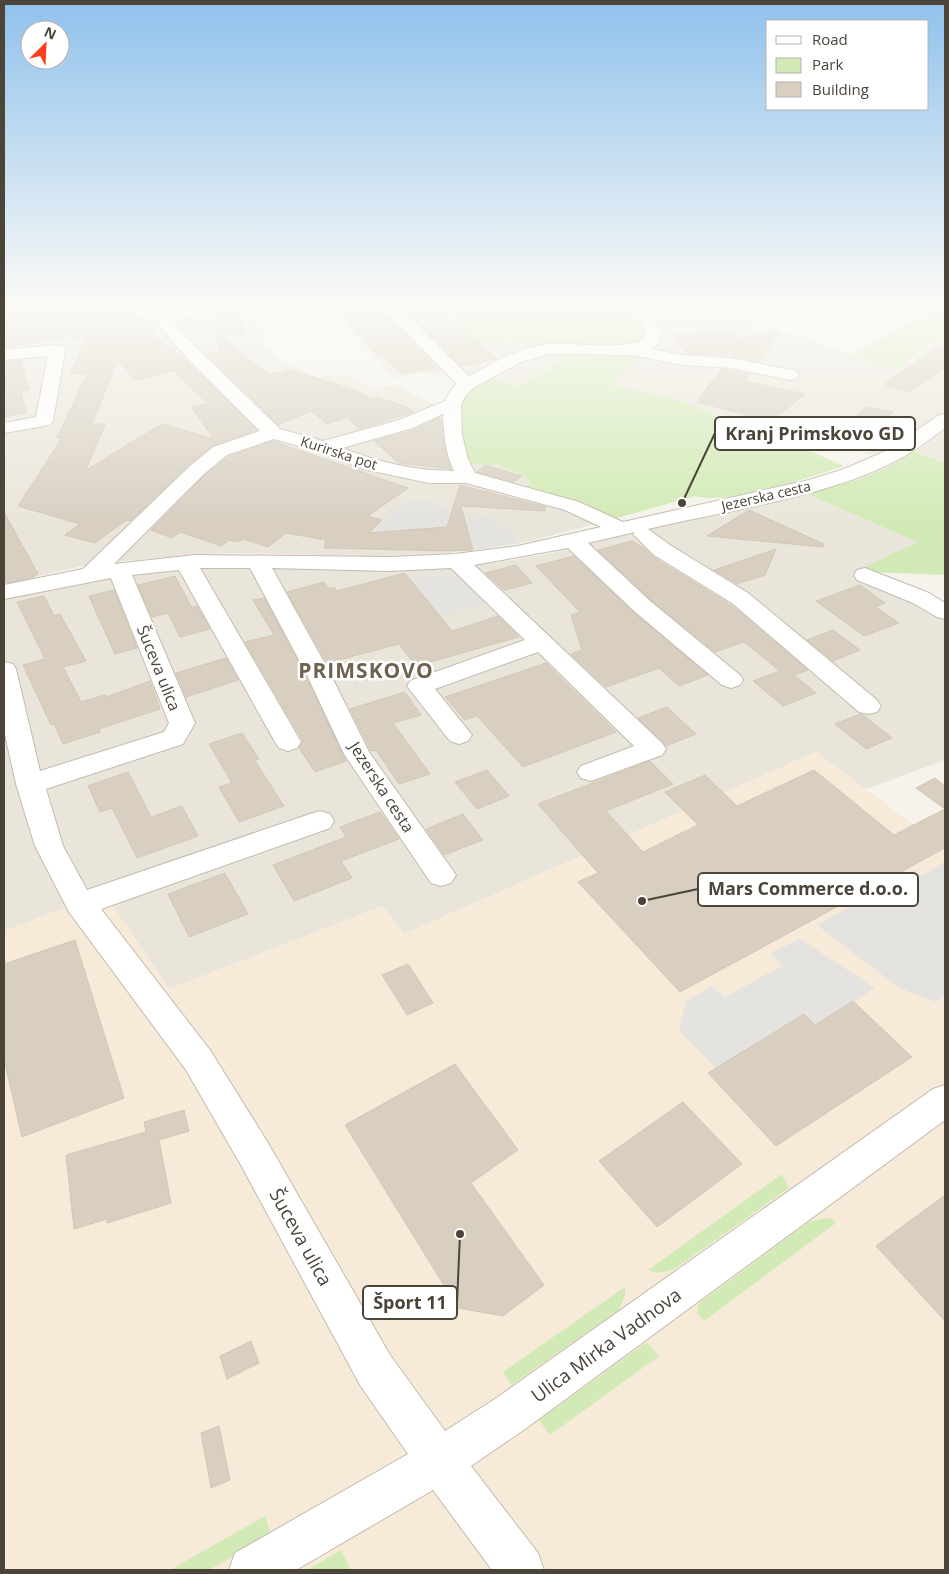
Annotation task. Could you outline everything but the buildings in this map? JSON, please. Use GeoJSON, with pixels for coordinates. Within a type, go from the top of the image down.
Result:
{"type":"FeatureCollection","features":[{"type":"Feature","properties":{"kind":"street"},"geometry":{"type":"LineString","coordinates":[[4,428],[44,421],[52,375]]}},
{"type":"Feature","properties":{"kind":"street","name":"Kurirska pot"},"geometry":{"type":"LineString","coordinates":[[215,375],[273,433],[323,447],[363,463],[429,477],[467,477],[572,506],[621,529]]}},
{"type":"Feature","properties":{"kind":"street"},"geometry":{"type":"LineString","coordinates":[[458,375],[467,384]]}},
{"type":"Feature","properties":{"kind":"street"},"geometry":{"type":"LineString","coordinates":[[467,477],[458,459],[453,435],[452,404],[458,392],[467,384],[483,375]]}},
{"type":"Feature","properties":{"kind":"street"},"geometry":{"type":"LineString","coordinates":[[323,447],[406,424],[452,404]]}},
{"type":"Feature","properties":{"kind":"street","name":"Jezerska cesta"},"geometry":{"type":"LineString","coordinates":[[4,592],[91,574],[186,563],[381,564],[457,561],[540,549],[814,485],[856,472],[888,458],[918,440],[945,419]]}},
{"type":"Feature","properties":{"kind":"street"},"geometry":{"type":"LineString","coordinates":[[91,574],[197,470],[220,452],[273,433]]}},
{"type":"Feature","properties":{"kind":"street"},"geometry":{"type":"LineString","coordinates":[[644,534],[662,550],[740,598],[868,706]]}},
{"type":"Feature","properties":{"kind":"street"},"geometry":{"type":"LineString","coordinates":[[573,541],[642,606],[731,680]]}},
{"type":"Feature","properties":{"kind":"street"},"geometry":{"type":"LineString","coordinates":[[457,561],[653,748],[591,772]]}},
{"type":"Feature","properties":{"kind":"street","name":"Jezerska cesta"},"geometry":{"type":"LineString","coordinates":[[258,562],[318,673],[357,754],[441,875]]}},
{"type":"Feature","properties":{"kind":"street"},"geometry":{"type":"LineString","coordinates":[[186,563],[288,742]]}},
{"type":"Feature","properties":{"kind":"street","name":"Šuceva ulica"},"geometry":{"type":"LineString","coordinates":[[18,766],[174,738],[182,723],[119,570]]}},
{"type":"Feature","properties":{"kind":"street"},"geometry":{"type":"LineString","coordinates":[[865,575],[921,598],[945,612]]}},
{"type":"Feature","properties":{"kind":"street"},"geometry":{"type":"LineString","coordinates":[[459,735],[419,686],[542,642]]}},
{"type":"Feature","properties":{"kind":"street","name":"Šuceva ulica"},"geometry":{"type":"LineString","coordinates":[[4,669],[18,766],[49,846],[80,904],[198,1060],[255,1155],[375,1370],[439,1461],[521,1570]]}},
{"type":"Feature","properties":{"kind":"street"},"geometry":{"type":"LineString","coordinates":[[80,904],[320,821]]}},
{"type":"Feature","properties":{"kind":"street","name":"Ulica Mirka Vadnova"},"geometry":{"type":"LineString","coordinates":[[252,1570],[439,1461],[510,1414],[945,1100]]}},
{"type":"Feature","properties":{"kind":"shaded area"},"geometry":{"type":"Polygon","coordinates":[[[4,375],[313,375],[316,377],[346,375],[376,389],[395,385],[457,416],[484,464],[497,465],[527,476],[531,481],[526,487],[610,520],[530,541],[448,553],[373,556],[232,553],[188,555],[91,564],[4,584],[4,375]]]}},
{"type":"Feature","properties":{"kind":"shaded area"},"geometry":{"type":"Polygon","coordinates":[[[391,375],[411,375],[394,379],[391,375]]]}},
{"type":"Feature","properties":{"kind":"shaded area"},"geometry":{"type":"Polygon","coordinates":[[[458,375],[536,375],[514,387],[486,376],[479,380],[458,375]]]}},
{"type":"Feature","properties":{"kind":"shaded area"},"geometry":{"type":"Polygon","coordinates":[[[620,375],[945,375],[945,463],[915,451],[897,462],[825,442],[737,424],[680,400],[609,385],[620,375]]]}},
{"type":"Feature","properties":{"kind":"shaded area"},"geometry":{"type":"Polygon","coordinates":[[[807,494],[919,542],[862,568],[929,599],[945,609],[945,760],[866,789],[816,752],[404,934],[383,906],[169,989],[104,893],[4,931],[4,599],[102,578],[200,568],[388,570],[480,565],[547,554],[664,525],[807,494]]]}},
{"type":"Feature","properties":{"kind":"shaded area"},"geometry":{"type":"Polygon","coordinates":[[[428,500],[474,520],[490,516],[522,543],[474,550],[468,526],[374,532],[403,501],[428,500]]]}},
{"type":"Feature","properties":{"kind":"shaded area"},"geometry":{"type":"Polygon","coordinates":[[[453,574],[458,578],[468,575],[493,600],[439,616],[411,579],[453,574]]]}},
{"type":"Feature","properties":{"kind":"shaded area"},"geometry":{"type":"Polygon","coordinates":[[[816,752],[945,848],[945,1570],[4,1570],[4,931],[104,893],[169,989],[383,906],[404,934],[816,752]]]}},
{"type":"Feature","properties":{"kind":"shaded area"},"geometry":{"type":"Polygon","coordinates":[[[945,861],[945,994],[936,1002],[899,988],[817,925],[915,870],[922,876],[945,861]]]}},
{"type":"Feature","properties":{"kind":"shaded area"},"geometry":{"type":"Polygon","coordinates":[[[800,939],[875,988],[815,1025],[804,1014],[716,1068],[679,1030],[686,1001],[712,986],[725,997],[782,966],[770,953],[800,939]]]}},
{"type":"Feature","properties":{"kind":"green space"},"geometry":{"type":"Polygon","coordinates":[[[537,375],[621,375],[610,385],[680,400],[737,424],[825,442],[810,451],[844,466],[749,494],[711,498],[696,496],[610,520],[526,488],[531,481],[524,478],[526,476],[497,465],[464,464],[458,399],[486,376],[515,387],[537,375]]]}},
{"type":"Feature","properties":{"kind":"green space"},"geometry":{"type":"Polygon","coordinates":[[[914,451],[945,463],[945,575],[870,572],[862,568],[918,542],[807,494],[876,472],[914,451]]]}},
{"type":"Feature","properties":{"kind":"green space"},"geometry":{"type":"Polygon","coordinates":[[[782,1174],[789,1188],[673,1270],[657,1273],[648,1270],[782,1174]]]}},
{"type":"Feature","properties":{"kind":"green space"},"geometry":{"type":"Polygon","coordinates":[[[826,1218],[832,1219],[836,1223],[704,1321],[697,1313],[701,1302],[809,1222],[826,1218]]]}},
{"type":"Feature","properties":{"kind":"green space"},"geometry":{"type":"Polygon","coordinates":[[[625,1287],[625,1295],[619,1310],[511,1385],[503,1372],[625,1287]]]}},
{"type":"Feature","properties":{"kind":"green space"},"geometry":{"type":"Polygon","coordinates":[[[647,1342],[659,1356],[550,1435],[539,1420],[647,1342]]]}},
{"type":"Feature","properties":{"kind":"green space"},"geometry":{"type":"Polygon","coordinates":[[[265,1516],[271,1535],[209,1570],[170,1570],[265,1516]]]}},
{"type":"Feature","properties":{"kind":"green space"},"geometry":{"type":"Polygon","coordinates":[[[341,1550],[350,1569],[307,1570],[341,1550]]]}},
{"type":"Feature","properties":{"kind":"place","name":"Kranj Primskovo GD"},"geometry":{"type":"Point","coordinates":[682,503]}},
{"type":"Feature","properties":{"kind":"place","name":"Mars Commerce d.o.o."},"geometry":{"type":"Point","coordinates":[642,901]}},
{"type":"Feature","properties":{"kind":"place","name":"Šport 11"},"geometry":{"type":"Point","coordinates":[460,1234]}},
{"type":"Feature","properties":{"kind":"district","name":"PRIMSKOVO"},"geometry":{"type":"Point","coordinates":[366,671]}}]}
